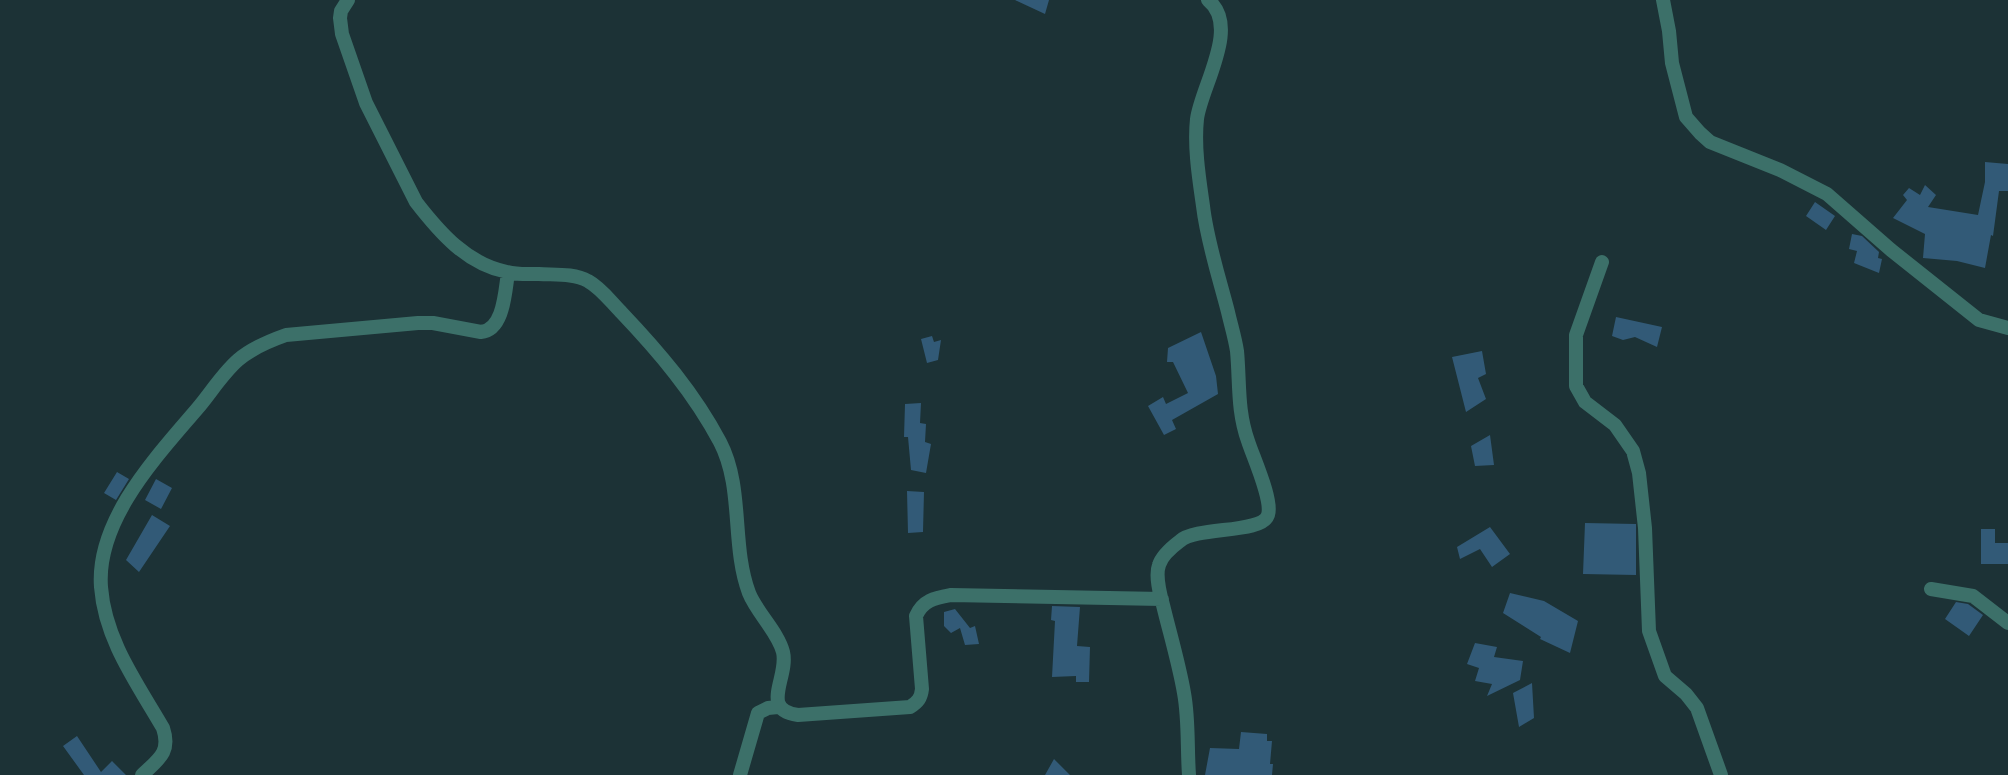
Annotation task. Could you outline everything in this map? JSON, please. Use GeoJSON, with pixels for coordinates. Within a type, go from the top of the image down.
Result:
{"type":"FeatureCollection","features":[{"type":"Feature","properties":{"kind":"street"},"geometry":{"type":"LineString","coordinates":[[348,0],[341,11],[342,34],[366,103],[416,202],[436,227],[464,254],[475,261],[508,273],[580,278],[597,287],[677,374],[720,441],[732,477],[742,561],[749,594],[784,654],[777,699],[778,707],[783,712],[798,716],[910,708],[917,703],[922,689],[916,616],[920,607],[937,597],[951,595],[1162,599]]}},
{"type":"Feature","properties":{"kind":"street"},"geometry":{"type":"LineString","coordinates":[[1189,775],[1185,695],[1162,599],[1158,565],[1168,551],[1184,538],[1252,526],[1265,521],[1268,515],[1262,477],[1242,424],[1237,380],[1237,351],[1203,209],[1198,168],[1197,120],[1203,94],[1216,61],[1221,33],[1219,14],[1208,0]]}},
{"type":"Feature","properties":{"kind":"street"},"geometry":{"type":"LineString","coordinates":[[1663,0],[1672,63],[1686,117],[1700,133],[1710,142],[1780,170],[1827,195],[1891,250],[1979,320],[2008,328]]}},
{"type":"Feature","properties":{"kind":"street"},"geometry":{"type":"LineString","coordinates":[[1602,262],[1576,335],[1576,386],[1585,402],[1615,425],[1633,451],[1639,473],[1645,528],[1649,631],[1665,676],[1686,694],[1697,708],[1721,775]]}},
{"type":"Feature","properties":{"kind":"street"},"geometry":{"type":"LineString","coordinates":[[142,775],[161,756],[166,748],[166,738],[163,728],[114,642],[101,585],[103,556],[113,526],[125,501],[144,472],[237,361],[270,340],[286,335],[418,323],[434,323],[481,332],[489,331],[494,327],[500,315],[508,273]]}},
{"type":"Feature","properties":{"kind":"street"},"geometry":{"type":"LineString","coordinates":[[1931,590],[1973,596],[2008,623]]}},
{"type":"Feature","properties":{"kind":"street"},"geometry":{"type":"LineString","coordinates":[[740,775],[758,713],[768,708],[778,707]]}},
{"type":"Feature","properties":{"kind":"building"},"geometry":{"type":"Polygon","coordinates":[[[1015,0],[1049,0],[1045,14],[1015,0]]]}},
{"type":"Feature","properties":{"kind":"building"},"geometry":{"type":"Polygon","coordinates":[[[1985,162],[2008,164],[2008,191],[1999,191],[1993,236],[1991,235],[1985,268],[1957,261],[1923,258],[1925,234],[1893,218],[1907,200],[1903,195],[1909,188],[1920,195],[1925,185],[1936,195],[1928,207],[1978,215],[1985,182],[1985,162]]]}},
{"type":"Feature","properties":{"kind":"building"},"geometry":{"type":"Polygon","coordinates":[[[1815,202],[1835,216],[1826,230],[1806,216],[1815,202]]]}},
{"type":"Feature","properties":{"kind":"building"},"geometry":{"type":"Polygon","coordinates":[[[1852,234],[1862,236],[1879,252],[1878,258],[1882,259],[1879,273],[1854,263],[1857,251],[1849,249],[1852,234]]]}},
{"type":"Feature","properties":{"kind":"building"},"geometry":{"type":"Polygon","coordinates":[[[1616,317],[1662,327],[1657,347],[1635,337],[1623,340],[1612,336],[1616,317]]]}},
{"type":"Feature","properties":{"kind":"building"},"geometry":{"type":"Polygon","coordinates":[[[1201,332],[1216,376],[1218,394],[1172,420],[1176,429],[1164,435],[1148,406],[1163,397],[1166,404],[1188,393],[1173,362],[1167,362],[1168,348],[1201,332]]]}},
{"type":"Feature","properties":{"kind":"building"},"geometry":{"type":"Polygon","coordinates":[[[932,336],[934,342],[941,340],[938,360],[927,363],[921,339],[932,336]]]}},
{"type":"Feature","properties":{"kind":"building"},"geometry":{"type":"Polygon","coordinates":[[[1482,351],[1486,374],[1478,378],[1486,399],[1466,412],[1452,357],[1482,351]]]}},
{"type":"Feature","properties":{"kind":"building"},"geometry":{"type":"Polygon","coordinates":[[[921,403],[920,423],[926,424],[925,442],[931,444],[926,473],[911,470],[908,437],[904,437],[905,404],[921,403]]]}},
{"type":"Feature","properties":{"kind":"building"},"geometry":{"type":"Polygon","coordinates":[[[1490,435],[1494,465],[1475,466],[1471,446],[1490,435]]]}},
{"type":"Feature","properties":{"kind":"building"},"geometry":{"type":"Polygon","coordinates":[[[117,472],[129,479],[116,500],[104,493],[117,472]]]}},
{"type":"Feature","properties":{"kind":"building"},"geometry":{"type":"Polygon","coordinates":[[[156,479],[172,488],[161,509],[145,500],[156,479]]]}},
{"type":"Feature","properties":{"kind":"building"},"geometry":{"type":"Polygon","coordinates":[[[907,491],[924,492],[923,532],[908,533],[907,491]]]}},
{"type":"Feature","properties":{"kind":"building"},"geometry":{"type":"Polygon","coordinates":[[[152,515],[170,526],[139,572],[126,560],[152,515]]]}},
{"type":"Feature","properties":{"kind":"building"},"geometry":{"type":"Polygon","coordinates":[[[1585,523],[1636,524],[1636,575],[1583,574],[1585,523]]]}},
{"type":"Feature","properties":{"kind":"building"},"geometry":{"type":"Polygon","coordinates":[[[1490,527],[1510,554],[1492,567],[1480,549],[1460,559],[1457,547],[1490,527]]]}},
{"type":"Feature","properties":{"kind":"building"},"geometry":{"type":"Polygon","coordinates":[[[1981,529],[1995,529],[1995,543],[2008,543],[2008,564],[1981,564],[1981,529]]]}},
{"type":"Feature","properties":{"kind":"building"},"geometry":{"type":"Polygon","coordinates":[[[1510,593],[1544,601],[1578,621],[1570,653],[1540,639],[1541,637],[1503,613],[1510,593]]]}},
{"type":"Feature","properties":{"kind":"building"},"geometry":{"type":"Polygon","coordinates":[[[1956,602],[1968,604],[1983,615],[1969,636],[1945,619],[1956,602]]]}},
{"type":"Feature","properties":{"kind":"building"},"geometry":{"type":"Polygon","coordinates":[[[1052,606],[1080,607],[1077,646],[1090,647],[1089,682],[1076,682],[1076,676],[1052,677],[1055,621],[1051,620],[1052,606]]]}},
{"type":"Feature","properties":{"kind":"building"},"geometry":{"type":"Polygon","coordinates":[[[955,609],[970,628],[975,626],[979,644],[965,645],[960,628],[951,633],[944,626],[944,612],[955,609]]]}},
{"type":"Feature","properties":{"kind":"building"},"geometry":{"type":"Polygon","coordinates":[[[1475,643],[1497,647],[1494,657],[1523,661],[1520,680],[1487,696],[1492,684],[1475,681],[1479,668],[1467,664],[1475,643]]]}},
{"type":"Feature","properties":{"kind":"building"},"geometry":{"type":"Polygon","coordinates":[[[1532,683],[1534,718],[1519,727],[1513,693],[1532,683]]]}},
{"type":"Feature","properties":{"kind":"building"},"geometry":{"type":"Polygon","coordinates":[[[1241,732],[1267,734],[1267,741],[1272,741],[1270,764],[1273,764],[1272,775],[1205,775],[1210,748],[1239,749],[1241,732]]]}},
{"type":"Feature","properties":{"kind":"building"},"geometry":{"type":"Polygon","coordinates":[[[77,736],[101,772],[112,761],[126,775],[84,775],[63,746],[77,736]]]}},
{"type":"Feature","properties":{"kind":"building"},"geometry":{"type":"Polygon","coordinates":[[[1054,759],[1070,775],[1045,775],[1054,759]]]}}]}
